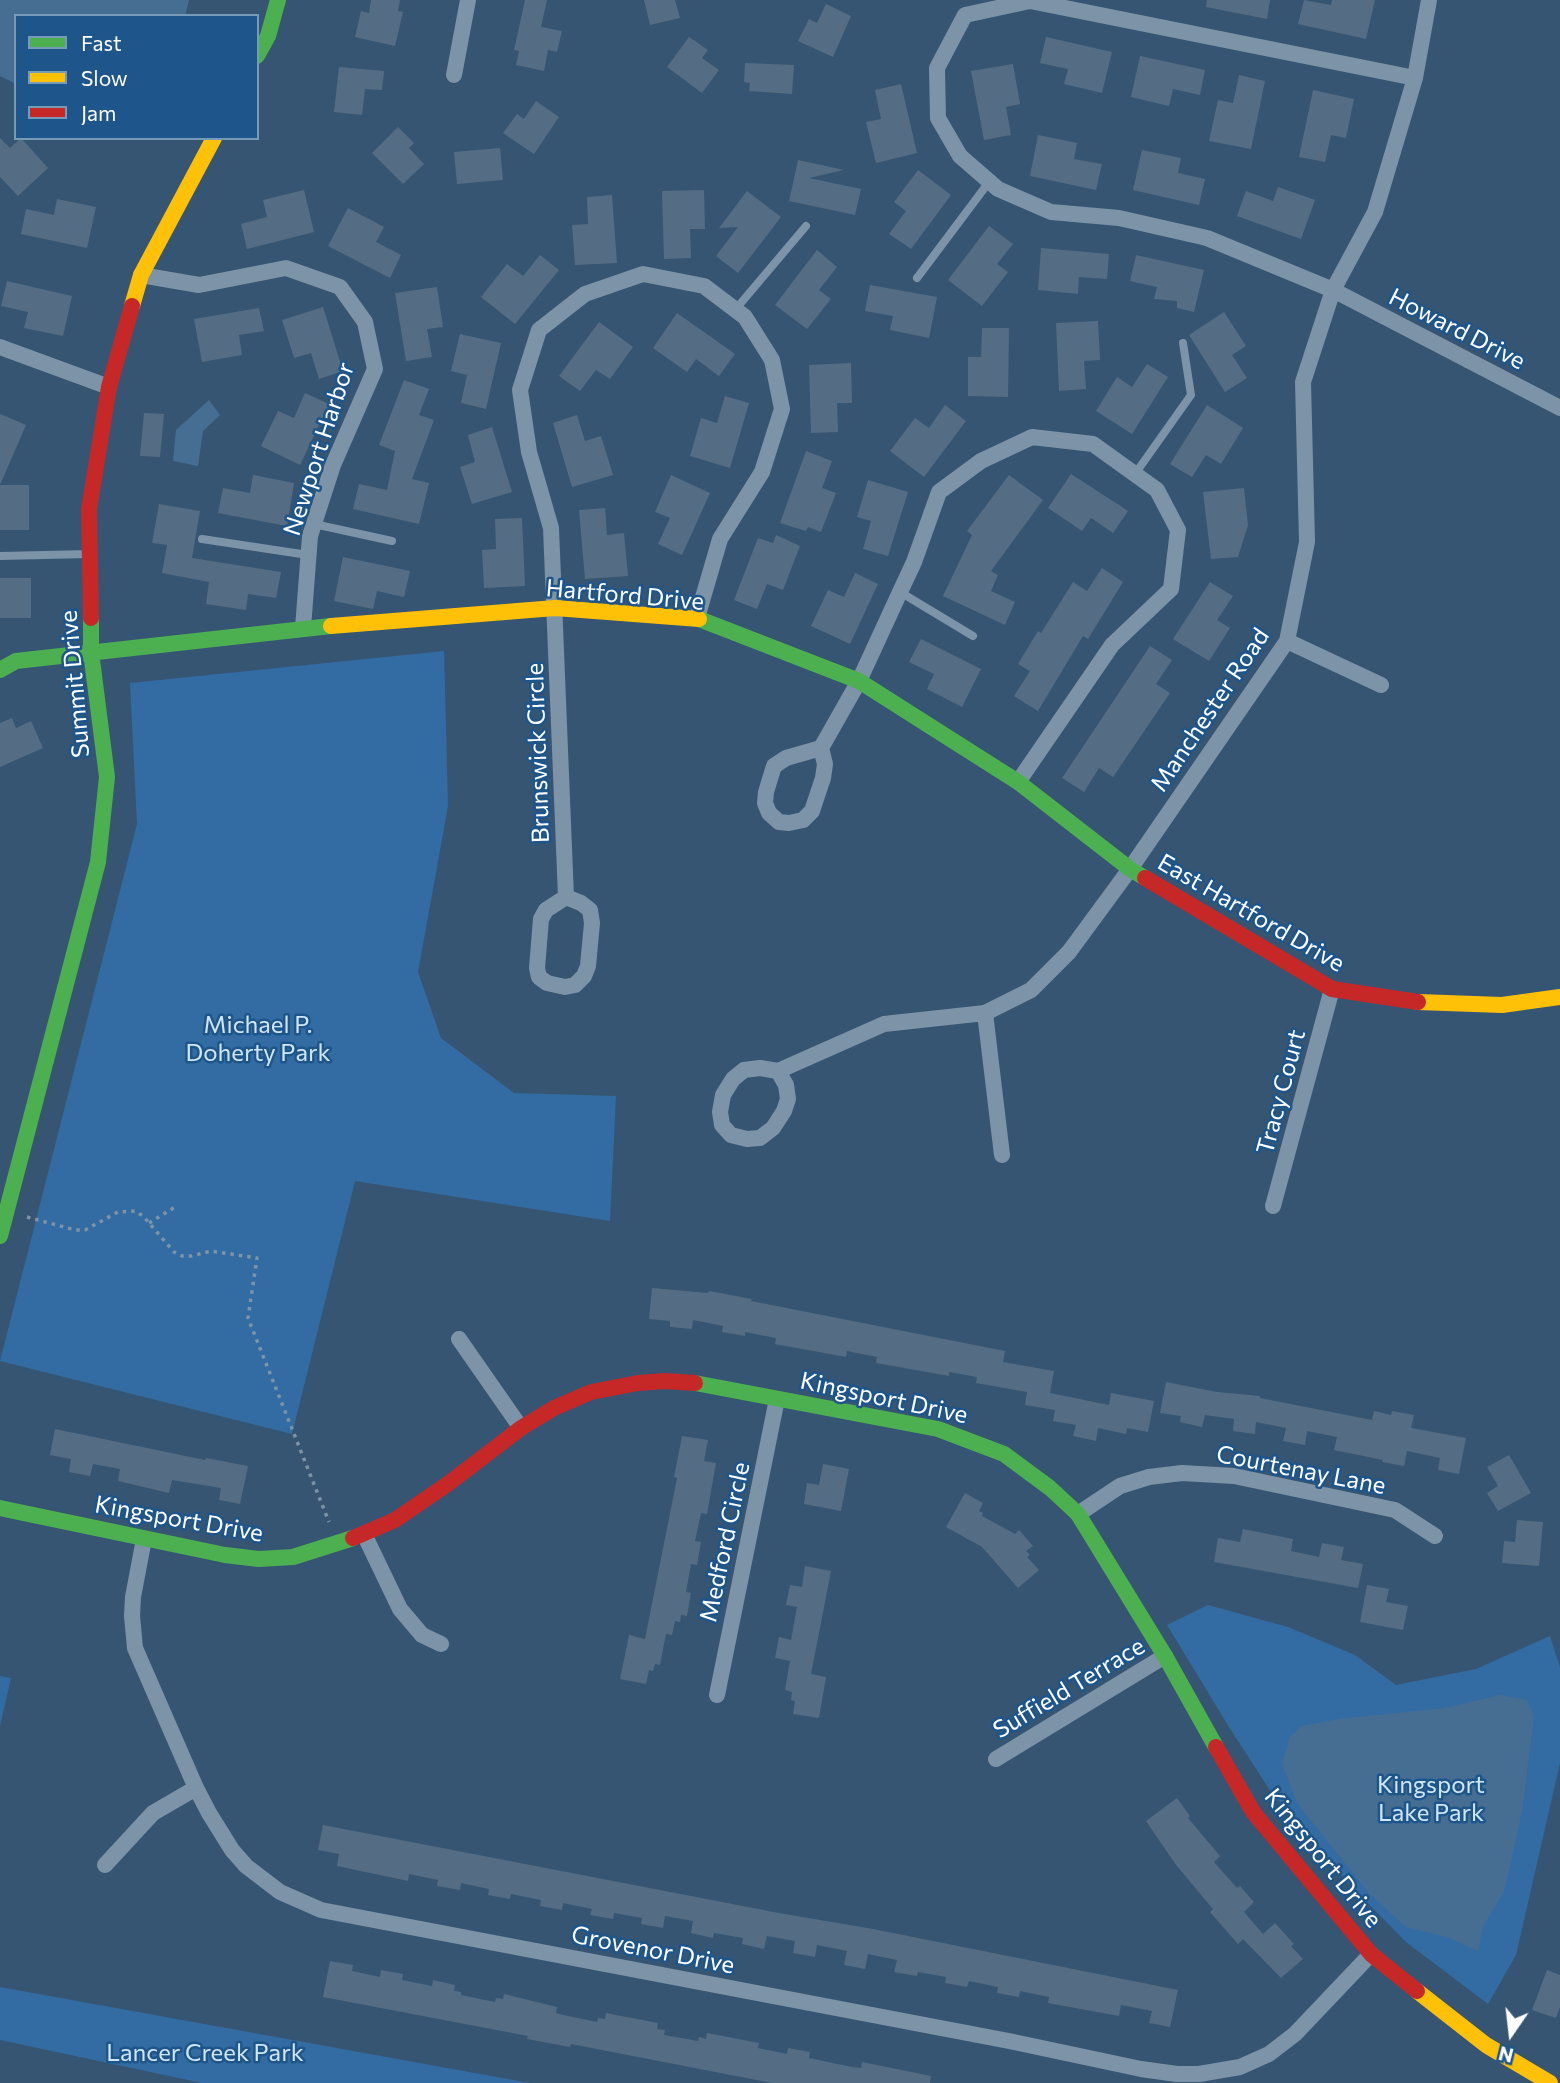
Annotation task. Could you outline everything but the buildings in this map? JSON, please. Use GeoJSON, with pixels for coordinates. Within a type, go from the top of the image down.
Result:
{"type":"FeatureCollection","features":[{"type":"Feature","properties":{"kind":"street"},"geometry":{"type":"LineString","coordinates":[[259,52],[268,36],[278,0]]}},
{"type":"Feature","properties":{"kind":"street"},"geometry":{"type":"LineString","coordinates":[[454,75],[468,0]]}},
{"type":"Feature","properties":{"kind":"street","name":"Manchester Road"},"geometry":{"type":"LineString","coordinates":[[985,1013],[1031,990],[1069,952],[1130,869],[1287,641],[1307,542],[1303,382],[1333,290],[1375,212],[1415,78],[1429,0]]}},
{"type":"Feature","properties":{"kind":"street","name":"Howard Drive"},"geometry":{"type":"LineString","coordinates":[[1415,78],[1030,1],[965,15],[937,68],[938,118],[960,156],[998,189],[1051,212],[1119,218],[1207,238],[1333,290],[1560,408]]}},
{"type":"Feature","properties":{"kind":"street","name":"Summit Drive"},"geometry":{"type":"LineString","coordinates":[[0,1236],[98,862],[107,777],[91,652],[89,509],[109,387],[141,275],[213,140]]}},
{"type":"Feature","properties":{"kind":"street","name":"Newport Harbor"},"geometry":{"type":"LineString","coordinates":[[141,275],[199,285],[286,268],[340,288],[365,322],[375,369],[333,464],[310,536],[303,628]]}},
{"type":"Feature","properties":{"kind":"street","name":"Brunswick Circle"},"geometry":{"type":"LineString","coordinates":[[566,897],[551,528],[529,452],[520,390],[539,330],[585,293],[643,274],[704,286],[745,317],[772,360],[782,409],[762,472],[720,539],[697,618]]}},
{"type":"Feature","properties":{"kind":"street"},"geometry":{"type":"LineString","coordinates":[[0,347],[109,387]]}},
{"type":"Feature","properties":{"kind":"street"},"geometry":{"type":"LineString","coordinates":[[821,748],[786,758],[774,766],[765,803],[769,813],[779,822],[803,821],[812,811],[825,764],[821,748],[859,681],[900,593],[939,492],[981,461],[1032,437],[1093,444],[1157,489],[1178,530],[1171,589],[1112,645],[1018,782]]}},
{"type":"Feature","properties":{"kind":"street","name":"Hartford Drive"},"geometry":{"type":"LineString","coordinates":[[0,670],[16,661],[303,628],[555,608],[697,618],[859,681],[1018,782],[1130,869]]}},
{"type":"Feature","properties":{"kind":"street"},"geometry":{"type":"LineString","coordinates":[[1287,641],[1381,685]]}},
{"type":"Feature","properties":{"kind":"street","name":"East Hartford Drive"},"geometry":{"type":"LineString","coordinates":[[1130,869],[1332,989],[1420,1002],[1502,1005],[1560,997]]}},
{"type":"Feature","properties":{"kind":"street"},"geometry":{"type":"LineString","coordinates":[[566,897],[590,910],[593,923],[588,966],[584,976],[575,985],[565,987],[547,983],[539,977],[537,968],[541,919],[546,910],[566,897]]}},
{"type":"Feature","properties":{"kind":"street","name":"Tracy Court"},"geometry":{"type":"LineString","coordinates":[[1273,1206],[1332,989]]}},
{"type":"Feature","properties":{"kind":"street"},"geometry":{"type":"LineString","coordinates":[[778,1070],[786,1085],[788,1099],[773,1128],[760,1138],[747,1139],[732,1135],[722,1125],[720,1112],[723,1095],[733,1079],[744,1070],[778,1070],[884,1024],[985,1013],[1002,1155]]}},
{"type":"Feature","properties":{"kind":"street"},"geometry":{"type":"LineString","coordinates":[[459,1339],[521,1428]]}},
{"type":"Feature","properties":{"kind":"street","name":"Kingsport Drive"},"geometry":{"type":"LineString","coordinates":[[0,1508],[225,1555],[260,1559],[293,1557],[365,1534],[395,1520],[521,1428],[554,1408],[591,1392],[665,1381],[697,1383],[938,1429],[974,1441],[1004,1454],[1050,1488],[1079,1514],[1165,1656],[1253,1812],[1371,1954],[1486,2045],[1550,2083]]}},
{"type":"Feature","properties":{"kind":"street","name":"Medford Circle"},"geometry":{"type":"LineString","coordinates":[[717,1695],[777,1399]]}},
{"type":"Feature","properties":{"kind":"street","name":"Courtenay Lane"},"geometry":{"type":"LineString","coordinates":[[1079,1514],[1120,1486],[1149,1477],[1182,1473],[1234,1476],[1395,1510],[1435,1536]]}},
{"type":"Feature","properties":{"kind":"street"},"geometry":{"type":"LineString","coordinates":[[365,1534],[400,1609],[422,1635],[441,1644]]}},
{"type":"Feature","properties":{"kind":"street","name":"Grovenor Drive"},"geometry":{"type":"LineString","coordinates":[[144,1539],[133,1597],[135,1648],[196,1788],[215,1822],[246,1866],[280,1892],[321,1910],[1009,2041],[1141,2069],[1199,2074],[1240,2067],[1269,2054],[1295,2034],[1371,1954]]}},
{"type":"Feature","properties":{"kind":"street","name":"Suffield Terrace"},"geometry":{"type":"LineString","coordinates":[[996,1759],[1165,1656]]}},
{"type":"Feature","properties":{"kind":"street"},"geometry":{"type":"LineString","coordinates":[[105,1864],[153,1813],[196,1788]]}},
{"type":"Feature","properties":{"kind":"lane"},"geometry":{"type":"LineString","coordinates":[[917,278],[989,182]]}},
{"type":"Feature","properties":{"kind":"lane"},"geometry":{"type":"LineString","coordinates":[[735,310],[806,226]]}},
{"type":"Feature","properties":{"kind":"lane"},"geometry":{"type":"LineString","coordinates":[[1135,474],[1191,395],[1183,343]]}},
{"type":"Feature","properties":{"kind":"lane"},"geometry":{"type":"LineString","coordinates":[[314,524],[393,541]]}},
{"type":"Feature","properties":{"kind":"lane"},"geometry":{"type":"LineString","coordinates":[[202,540],[309,555]]}},
{"type":"Feature","properties":{"kind":"lane"},"geometry":{"type":"LineString","coordinates":[[0,556],[90,554]]}},
{"type":"Feature","properties":{"kind":"lane"},"geometry":{"type":"LineString","coordinates":[[900,593],[973,636]]}},
{"type":"Feature","properties":{"kind":"path"},"geometry":{"type":"LineString","coordinates":[[149,1223],[175,1207]]}},
{"type":"Feature","properties":{"kind":"path"},"geometry":{"type":"LineString","coordinates":[[27,1217],[75,1230],[85,1230],[125,1210],[135,1211],[174,1252],[192,1256],[211,1251],[257,1258],[248,1318],[329,1522]]}},
{"type":"Feature","properties":{"kind":"green space","name":"Michael P. Doherty Park"},"geometry":{"type":"Polygon","coordinates":[[[444,651],[448,806],[418,972],[441,1038],[514,1093],[616,1096],[610,1221],[355,1181],[292,1434],[0,1361],[137,824],[130,683],[444,651]]]}},
{"type":"Feature","properties":{"kind":"green space","name":"Kingsport Lake Park"},"geometry":{"type":"Polygon","coordinates":[[[1208,1605],[1288,1627],[1355,1655],[1396,1685],[1476,1669],[1550,1636],[1560,1667],[1560,1763],[1516,1955],[1488,2004],[1406,1942],[1350,1885],[1271,1792],[1167,1625],[1208,1605]]]}},
{"type":"Feature","properties":{"kind":"green space"},"geometry":{"type":"Polygon","coordinates":[[[0,1676],[11,1678],[0,1726],[0,1676]]]}},
{"type":"Feature","properties":{"kind":"green space","name":"Lancer Creek Park"},"geometry":{"type":"Polygon","coordinates":[[[0,1987],[530,2083],[202,2083],[0,2040],[0,1987]]]}},
{"type":"Feature","properties":{"kind":"shaded area"},"geometry":{"type":"Polygon","coordinates":[[[0,0],[189,0],[186,14],[14,14],[14,83],[0,76],[0,0]]]}},
{"type":"Feature","properties":{"kind":"shaded area"},"geometry":{"type":"Polygon","coordinates":[[[209,400],[220,415],[203,431],[198,466],[173,461],[176,430],[209,400]]]}},
{"type":"Feature","properties":{"kind":"shaded area"},"geometry":{"type":"Polygon","coordinates":[[[1500,1695],[1527,1700],[1534,1716],[1522,1811],[1504,1892],[1483,1926],[1478,1951],[1447,1937],[1406,1927],[1368,1892],[1297,1803],[1282,1763],[1290,1737],[1302,1726],[1339,1719],[1445,1708],[1500,1695]]]}},
{"type":"Feature","properties":{"kind":"traffic: fast"},"geometry":{"type":"LineString","coordinates":[[259,52],[268,36],[278,0]]}},
{"type":"Feature","properties":{"kind":"traffic: fast"},"geometry":{"type":"LineString","coordinates":[[0,1236],[98,862],[107,777],[91,652],[91,618]]}},
{"type":"Feature","properties":{"kind":"traffic: fast"},"geometry":{"type":"LineString","coordinates":[[699,619],[859,681],[1018,782],[1145,878]]}},
{"type":"Feature","properties":{"kind":"traffic: fast"},"geometry":{"type":"LineString","coordinates":[[0,670],[16,661],[331,626]]}},
{"type":"Feature","properties":{"kind":"traffic: fast"},"geometry":{"type":"LineString","coordinates":[[695,1383],[938,1429],[1004,1454],[1050,1488],[1078,1514],[1165,1656],[1216,1747]]}},
{"type":"Feature","properties":{"kind":"traffic: fast"},"geometry":{"type":"LineString","coordinates":[[0,1508],[225,1555],[259,1559],[293,1557],[353,1538]]}},
{"type":"Feature","properties":{"kind":"traffic: slow"},"geometry":{"type":"LineString","coordinates":[[132,306],[141,275],[213,140]]}},
{"type":"Feature","properties":{"kind":"traffic: slow"},"geometry":{"type":"LineString","coordinates":[[331,626],[555,608],[699,619]]}},
{"type":"Feature","properties":{"kind":"traffic: slow"},"geometry":{"type":"LineString","coordinates":[[1418,1002],[1502,1005],[1560,997]]}},
{"type":"Feature","properties":{"kind":"traffic: slow"},"geometry":{"type":"LineString","coordinates":[[1417,1991],[1486,2045],[1550,2083]]}},
{"type":"Feature","properties":{"kind":"traffic: jam"},"geometry":{"type":"LineString","coordinates":[[91,618],[89,509],[109,387],[132,306]]}},
{"type":"Feature","properties":{"kind":"traffic: jam"},"geometry":{"type":"LineString","coordinates":[[1145,878],[1332,989],[1418,1002]]}},
{"type":"Feature","properties":{"kind":"traffic: jam"},"geometry":{"type":"LineString","coordinates":[[353,1538],[395,1520],[521,1428],[554,1408],[591,1392],[638,1383],[695,1383]]}},
{"type":"Feature","properties":{"kind":"traffic: jam"},"geometry":{"type":"LineString","coordinates":[[1216,1747],[1253,1812],[1371,1954],[1417,1991]]}}]}
